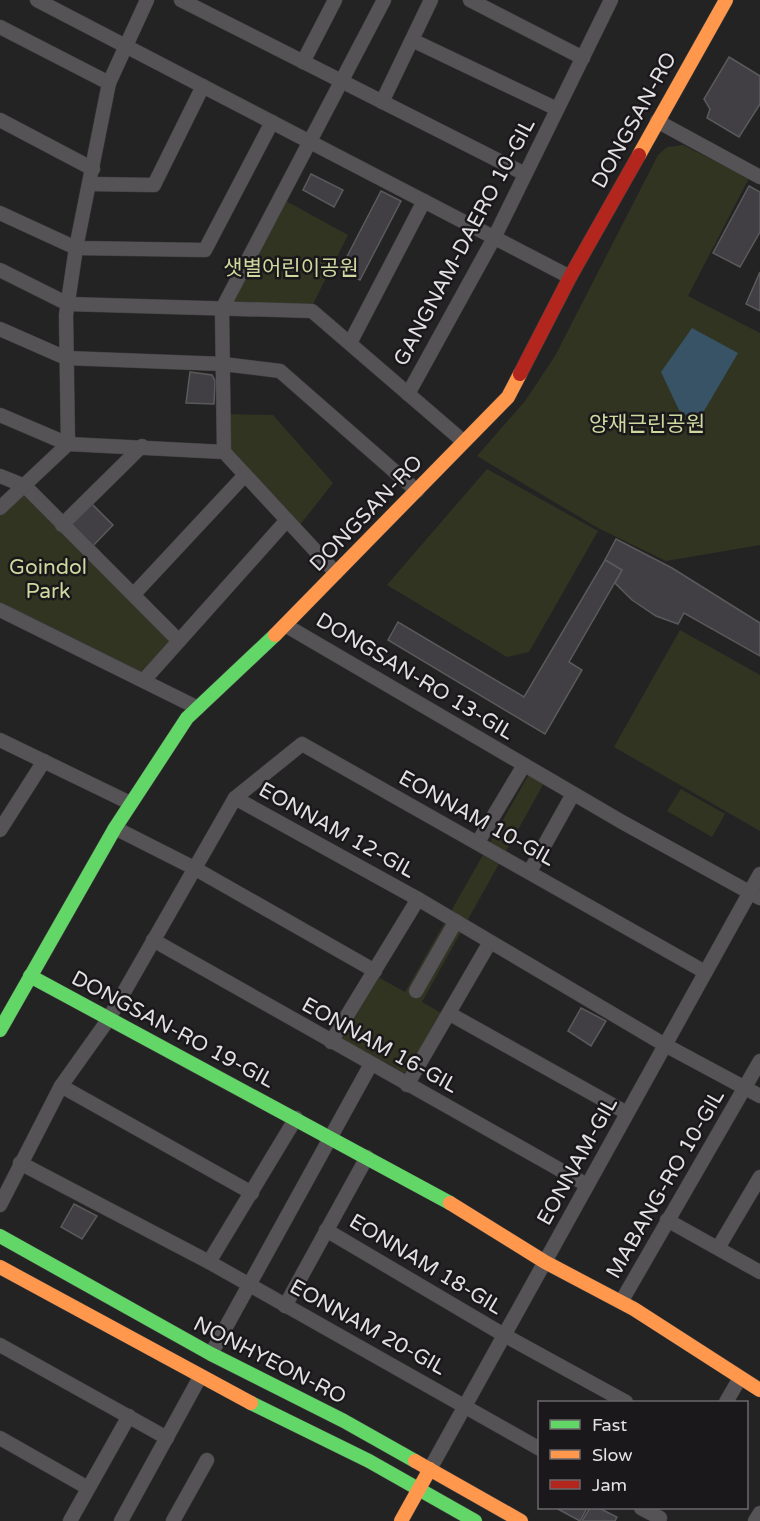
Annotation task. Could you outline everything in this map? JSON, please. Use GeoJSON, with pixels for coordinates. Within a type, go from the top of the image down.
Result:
{"type":"FeatureCollection","features":[{"type":"Feature","properties":{"kind":"street"},"geometry":{"type":"LineString","coordinates":[[36,0],[570,278]]}},
{"type":"Feature","properties":{"kind":"street"},"geometry":{"type":"LineString","coordinates":[[182,0],[525,174]]}},
{"type":"Feature","properties":{"kind":"street"},"geometry":{"type":"LineString","coordinates":[[336,573],[224,452],[222,309],[384,0]]}},
{"type":"Feature","properties":{"kind":"street"},"geometry":{"type":"LineString","coordinates":[[382,102],[432,0]]}},
{"type":"Feature","properties":{"kind":"street"},"geometry":{"type":"LineString","coordinates":[[470,0],[583,58]]}},
{"type":"Feature","properties":{"kind":"street","name":"DONGSAN-RO"},"geometry":{"type":"LineString","coordinates":[[0,1030],[115,828],[187,718],[285,625],[508,397],[570,278],[726,0]]}},
{"type":"Feature","properties":{"kind":"street"},"geometry":{"type":"LineString","coordinates":[[0,508],[68,444],[66,358],[68,304],[75,248],[109,83],[144,1]]}},
{"type":"Feature","properties":{"kind":"street"},"geometry":{"type":"LineString","coordinates":[[303,62],[332,1]]}},
{"type":"Feature","properties":{"kind":"street","name":"GANGNAM-DAERO 10-GIL"},"geometry":{"type":"LineString","coordinates":[[408,394],[494,238],[609,1]]}},
{"type":"Feature","properties":{"kind":"street"},"geometry":{"type":"LineString","coordinates":[[0,27],[109,83]]}},
{"type":"Feature","properties":{"kind":"street","name":"GANGNAM-DAERO 10-GIL"},"geometry":{"type":"LineString","coordinates":[[412,40],[557,109]]}},
{"type":"Feature","properties":{"kind":"street"},"geometry":{"type":"LineString","coordinates":[[90,184],[154,186],[203,86]]}},
{"type":"Feature","properties":{"kind":"street"},"geometry":{"type":"LineString","coordinates":[[0,120],[93,169]]}},
{"type":"Feature","properties":{"kind":"street"},"geometry":{"type":"LineString","coordinates":[[657,121],[760,177]]}},
{"type":"Feature","properties":{"kind":"street"},"geometry":{"type":"LineString","coordinates":[[0,213],[75,248],[205,250],[272,122]]}},
{"type":"Feature","properties":{"kind":"street"},"geometry":{"type":"LineString","coordinates":[[350,344],[424,201]]}},
{"type":"Feature","properties":{"kind":"street"},"geometry":{"type":"LineString","coordinates":[[0,270],[68,304],[312,311],[464,442]]}},
{"type":"Feature","properties":{"kind":"street"},"geometry":{"type":"LineString","coordinates":[[0,329],[66,358],[223,364],[280,371],[417,490]]}},
{"type":"Feature","properties":{"kind":"street"},"geometry":{"type":"LineString","coordinates":[[0,415],[68,444],[224,452]]}},
{"type":"Feature","properties":{"kind":"street"},"geometry":{"type":"LineString","coordinates":[[62,525],[142,446]]}},
{"type":"Feature","properties":{"kind":"street"},"geometry":{"type":"LineString","coordinates":[[134,594],[245,475]]}},
{"type":"Feature","properties":{"kind":"street"},"geometry":{"type":"LineString","coordinates":[[0,476],[25,486],[179,641]]}},
{"type":"Feature","properties":{"kind":"street"},"geometry":{"type":"LineString","coordinates":[[145,680],[287,520]]}},
{"type":"Feature","properties":{"kind":"street"},"geometry":{"type":"LineString","coordinates":[[0,610],[198,708]]}},
{"type":"Feature","properties":{"kind":"street","name":"DONGSAN-RO 13-GIL"},"geometry":{"type":"LineString","coordinates":[[285,625],[306,635],[573,794],[755,895]]}},
{"type":"Feature","properties":{"kind":"street"},"geometry":{"type":"LineString","coordinates":[[0,740],[130,803]]}},
{"type":"Feature","properties":{"kind":"street","name":"EONNAM 10-GIL"},"geometry":{"type":"LineString","coordinates":[[235,798],[302,744],[705,972]]}},
{"type":"Feature","properties":{"kind":"street"},"geometry":{"type":"LineString","coordinates":[[0,830],[44,761]]}},
{"type":"Feature","properties":{"kind":"street","name":"DONGSAN-RO 13-GIL"},"geometry":{"type":"LineString","coordinates":[[478,842],[524,765]]}},
{"type":"Feature","properties":{"kind":"street"},"geometry":{"type":"LineString","coordinates":[[530,871],[573,794]]}},
{"type":"Feature","properties":{"kind":"street"},"geometry":{"type":"LineString","coordinates":[[0,1205],[61,1086],[108,1020],[235,798]]}},
{"type":"Feature","properties":{"kind":"street","name":"EONNAM 12-GIL"},"geometry":{"type":"LineString","coordinates":[[235,798],[418,899],[664,1045],[760,1096]]}},
{"type":"Feature","properties":{"kind":"street"},"geometry":{"type":"LineString","coordinates":[[115,828],[194,868],[375,971]]}},
{"type":"Feature","properties":{"kind":"street","name":"EONNAM-GIL"},"geometry":{"type":"LineString","coordinates":[[430,1469],[705,972],[755,895],[760,874]]}},
{"type":"Feature","properties":{"kind":"street","name":"EONNAM 12-GIL"},"geometry":{"type":"LineString","coordinates":[[331,1042],[418,899]]}},
{"type":"Feature","properties":{"kind":"street"},"geometry":{"type":"LineString","coordinates":[[416,991],[456,921]]}},
{"type":"Feature","properties":{"kind":"street","name":"EONNAM 16-GIL"},"geometry":{"type":"LineString","coordinates":[[153,940],[587,1185]]}},
{"type":"Feature","properties":{"kind":"street"},"geometry":{"type":"LineString","coordinates":[[407,1085],[490,942]]}},
{"type":"Feature","properties":{"kind":"street","name":"DONGSAN-RO 19-GIL"},"geometry":{"type":"LineString","coordinates":[[30,976],[108,1020],[367,1156],[442,1198],[545,1262]]}},
{"type":"Feature","properties":{"kind":"street"},"geometry":{"type":"LineString","coordinates":[[450,1014],[627,1113]]}},
{"type":"Feature","properties":{"kind":"street","name":"MABANG-RO 10-GIL"},"geometry":{"type":"LineString","coordinates":[[621,1302],[760,1061]]}},
{"type":"Feature","properties":{"kind":"street"},"geometry":{"type":"LineString","coordinates":[[211,1354],[250,1286],[329,1136],[371,1064]]}},
{"type":"Feature","properties":{"kind":"street"},"geometry":{"type":"LineString","coordinates":[[61,1086],[252,1193]]}},
{"type":"Feature","properties":{"kind":"street"},"geometry":{"type":"LineString","coordinates":[[209,1262],[296,1118]]}},
{"type":"Feature","properties":{"kind":"street"},"geometry":{"type":"LineString","coordinates":[[285,1306],[367,1156]]}},
{"type":"Feature","properties":{"kind":"street","name":"EONNAM 20-GIL"},"geometry":{"type":"LineString","coordinates":[[20,1163],[209,1262],[538,1448]]}},
{"type":"Feature","properties":{"kind":"street"},"geometry":{"type":"LineString","coordinates":[[717,1248],[760,1178]]}},
{"type":"Feature","properties":{"kind":"street"},"geometry":{"type":"LineString","coordinates":[[667,1220],[760,1272]]}},
{"type":"Feature","properties":{"kind":"street","name":"EONNAM 18-GIL"},"geometry":{"type":"LineString","coordinates":[[326,1230],[504,1335],[624,1401]]}},
{"type":"Feature","properties":{"kind":"street","name":"NONHYEON-RO"},"geometry":{"type":"LineString","coordinates":[[0,1236],[211,1354],[430,1469],[521,1521]]}},
{"type":"Feature","properties":{"kind":"street","name":"MABANG-RO 10-GIL"},"geometry":{"type":"LineString","coordinates":[[545,1262],[621,1302],[760,1390]]}},
{"type":"Feature","properties":{"kind":"street"},"geometry":{"type":"LineString","coordinates":[[0,1267],[200,1377],[419,1489],[476,1521]]}},
{"type":"Feature","properties":{"kind":"street"},"geometry":{"type":"LineString","coordinates":[[0,1345],[167,1438]]}},
{"type":"Feature","properties":{"kind":"street"},"geometry":{"type":"LineString","coordinates":[[121,1521],[200,1377]]}},
{"type":"Feature","properties":{"kind":"street"},"geometry":{"type":"LineString","coordinates":[[727,1401],[740,1378]]}},
{"type":"Feature","properties":{"kind":"street"},"geometry":{"type":"LineString","coordinates":[[70,1521],[129,1416]]}},
{"type":"Feature","properties":{"kind":"street"},"geometry":{"type":"LineString","coordinates":[[0,1438],[88,1488]]}},
{"type":"Feature","properties":{"kind":"street"},"geometry":{"type":"LineString","coordinates":[[173,1521],[207,1460]]}},
{"type":"Feature","properties":{"kind":"street"},"geometry":{"type":"LineString","coordinates":[[401,1521],[430,1469]]}},
{"type":"Feature","properties":{"kind":"street"},"geometry":{"type":"LineString","coordinates":[[644,1509],[661,1516]]}},
{"type":"Feature","properties":{"kind":"street"},"geometry":{"type":"LineString","coordinates":[[755,1521],[760,1513]]}},
{"type":"Feature","properties":{"kind":"green space","name":"양재근린공원"},"geometry":{"type":"Polygon","coordinates":[[[683,145],[749,178],[688,296],[760,333],[760,545],[666,561],[598,528],[477,456],[525,401],[555,356],[658,155],[667,147],[683,145]]]}},
{"type":"Feature","properties":{"kind":"green space","name":"샛별어린이공원"},"geometry":{"type":"Polygon","coordinates":[[[286,201],[348,235],[313,304],[234,302],[286,201]]]}},
{"type":"Feature","properties":{"kind":"green space"},"geometry":{"type":"Polygon","coordinates":[[[224,414],[273,415],[333,483],[296,530],[224,452],[224,414]]]}},
{"type":"Feature","properties":{"kind":"green space"},"geometry":{"type":"Polygon","coordinates":[[[487,469],[598,531],[529,652],[507,657],[387,585],[487,469]]]}},
{"type":"Feature","properties":{"kind":"green space","name":"Goindol Park"},"geometry":{"type":"Polygon","coordinates":[[[25,486],[179,641],[145,679],[0,610],[0,508],[25,486]]]}},
{"type":"Feature","properties":{"kind":"green space"},"geometry":{"type":"Polygon","coordinates":[[[680,630],[760,675],[760,831],[614,747],[680,630]]]}},
{"type":"Feature","properties":{"kind":"green space"},"geometry":{"type":"Polygon","coordinates":[[[529,774],[544,783],[422,1002],[443,1014],[408,1075],[342,1039],[378,977],[405,992],[529,774]]]}},
{"type":"Feature","properties":{"kind":"green space"},"geometry":{"type":"Polygon","coordinates":[[[681,789],[725,814],[712,837],[667,811],[681,789]]]}},
{"type":"Feature","properties":{"kind":"water"},"geometry":{"type":"Polygon","coordinates":[[[692,328],[738,353],[697,423],[679,410],[661,372],[692,328]]]}},
{"type":"Feature","properties":{"kind":"building"},"geometry":{"type":"Polygon","coordinates":[[[729,57],[760,76],[760,104],[739,137],[707,118],[710,109],[704,99],[729,57]]]}},
{"type":"Feature","properties":{"kind":"building"},"geometry":{"type":"Polygon","coordinates":[[[311,174],[343,190],[334,207],[303,190],[311,174]]]}},
{"type":"Feature","properties":{"kind":"building"},"geometry":{"type":"Polygon","coordinates":[[[749,186],[760,192],[760,232],[740,267],[713,253],[749,186]]]}},
{"type":"Feature","properties":{"kind":"building"},"geometry":{"type":"Polygon","coordinates":[[[381,191],[401,201],[360,280],[340,270],[381,191]]]}},
{"type":"Feature","properties":{"kind":"building"},"geometry":{"type":"Polygon","coordinates":[[[760,272],[760,311],[746,304],[760,272]]]}},
{"type":"Feature","properties":{"kind":"building"},"geometry":{"type":"Polygon","coordinates":[[[190,372],[212,375],[215,381],[214,404],[186,403],[190,372]]]}},
{"type":"Feature","properties":{"kind":"building"},"geometry":{"type":"Polygon","coordinates":[[[91,503],[113,525],[89,550],[67,528],[91,503]]]}},
{"type":"Feature","properties":{"kind":"building"},"geometry":{"type":"Polygon","coordinates":[[[616,539],[672,568],[760,623],[760,656],[684,613],[678,624],[656,616],[632,600],[615,583],[622,570],[605,560],[616,539]]]}},
{"type":"Feature","properties":{"kind":"building"},"geometry":{"type":"Polygon","coordinates":[[[605,560],[622,570],[569,662],[582,670],[545,734],[388,640],[398,622],[524,697],[605,560]]]}},
{"type":"Feature","properties":{"kind":"building"},"geometry":{"type":"Polygon","coordinates":[[[581,1008],[606,1021],[591,1046],[568,1031],[581,1008]]]}},
{"type":"Feature","properties":{"kind":"building"},"geometry":{"type":"Polygon","coordinates":[[[74,1204],[97,1216],[82,1239],[61,1227],[74,1204]]]}},
{"type":"Feature","properties":{"kind":"building"},"geometry":{"type":"Polygon","coordinates":[[[558,1509],[586,1509],[580,1521],[558,1509]]]}},
{"type":"Feature","properties":{"kind":"building"},"geometry":{"type":"Polygon","coordinates":[[[589,1509],[601,1509],[617,1517],[615,1521],[582,1521],[589,1509]]]}},
{"type":"Feature","properties":{"kind":"traffic: fast"},"geometry":{"type":"LineString","coordinates":[[0,1030],[115,828],[187,718],[275,635]]}},
{"type":"Feature","properties":{"kind":"traffic: fast"},"geometry":{"type":"LineString","coordinates":[[30,976],[450,1203]]}},
{"type":"Feature","properties":{"kind":"traffic: fast"},"geometry":{"type":"LineString","coordinates":[[0,1236],[211,1354],[344,1421],[415,1461]]}},
{"type":"Feature","properties":{"kind":"traffic: fast"},"geometry":{"type":"LineString","coordinates":[[251,1403],[369,1461],[475,1521]]}},
{"type":"Feature","properties":{"kind":"traffic: slow"},"geometry":{"type":"LineString","coordinates":[[639,155],[726,0]]}},
{"type":"Feature","properties":{"kind":"traffic: slow"},"geometry":{"type":"LineString","coordinates":[[275,635],[508,397],[520,374]]}},
{"type":"Feature","properties":{"kind":"traffic: slow"},"geometry":{"type":"LineString","coordinates":[[450,1203],[545,1262],[634,1309],[760,1390]]}},
{"type":"Feature","properties":{"kind":"traffic: slow"},"geometry":{"type":"LineString","coordinates":[[0,1267],[251,1403]]}},
{"type":"Feature","properties":{"kind":"traffic: slow"},"geometry":{"type":"LineString","coordinates":[[415,1461],[521,1521]]}},
{"type":"Feature","properties":{"kind":"traffic: slow"},"geometry":{"type":"LineString","coordinates":[[401,1521],[430,1469]]}},
{"type":"Feature","properties":{"kind":"traffic: jam"},"geometry":{"type":"LineString","coordinates":[[520,374],[570,277],[639,155]]}}]}
